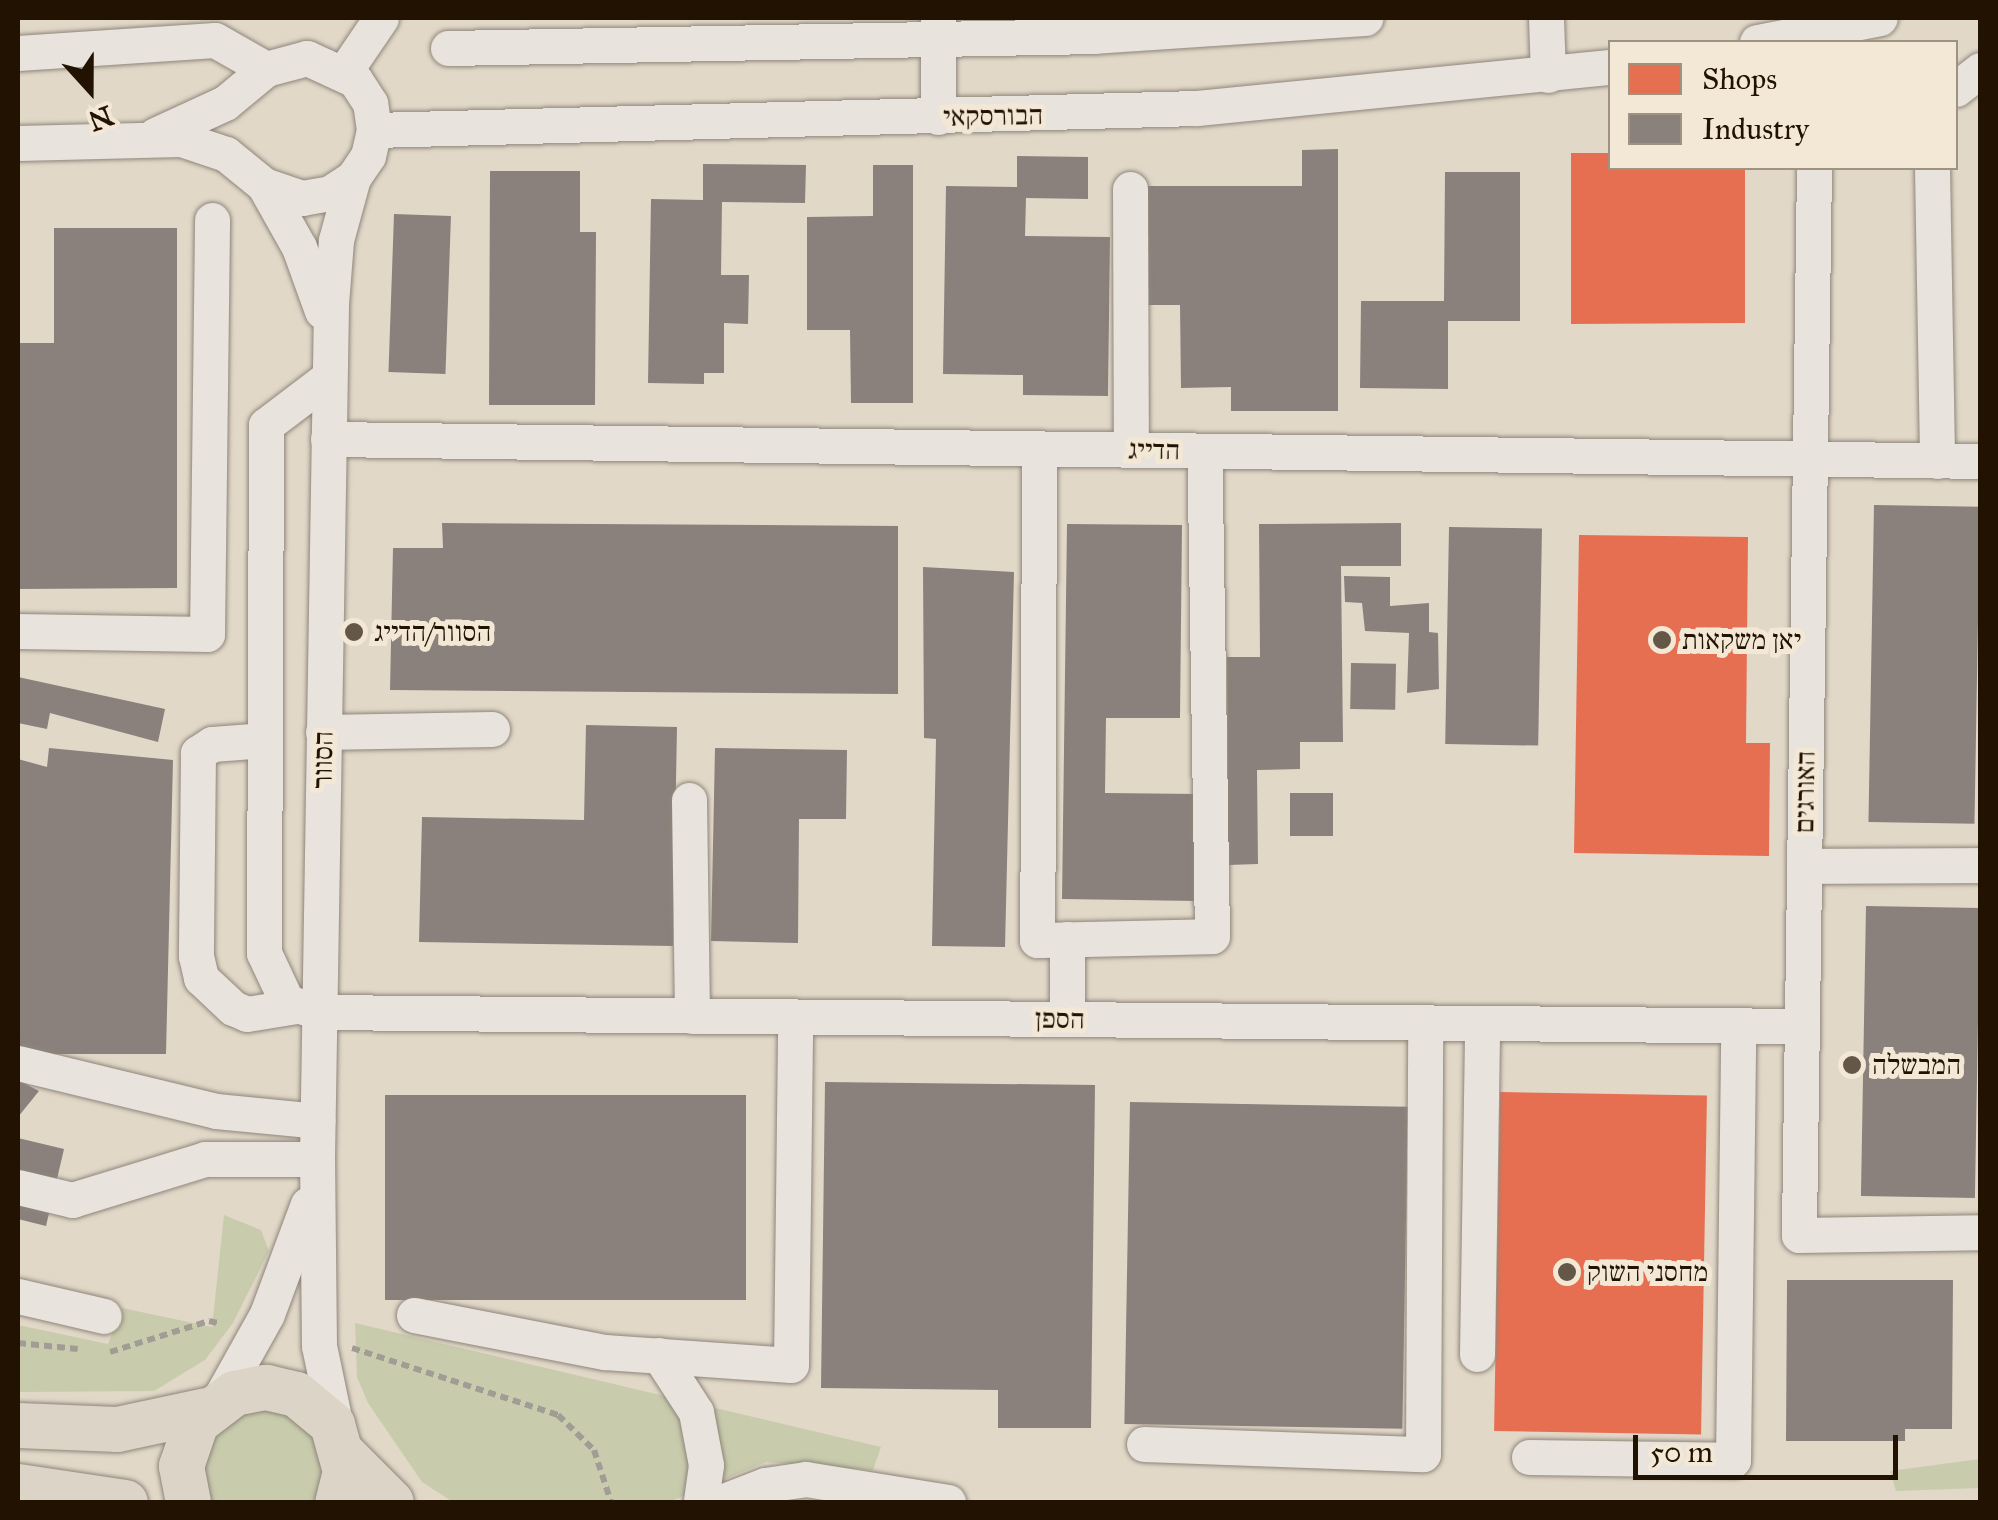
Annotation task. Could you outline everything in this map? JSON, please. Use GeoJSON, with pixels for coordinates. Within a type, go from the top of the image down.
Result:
{"type":"FeatureCollection","features":[{"type":"Feature","properties":{"kind":"main road"},"geometry":{"type":"LineString","coordinates":[[18,1425],[117,1429],[212,1405],[250,1388],[296,1394],[322,1412],[342,1447],[390,1502]]}},
{"type":"Feature","properties":{"kind":"main road"},"geometry":{"type":"LineString","coordinates":[[188,1502],[183,1451],[212,1405]]}},
{"type":"Feature","properties":{"kind":"main road"},"geometry":{"type":"LineString","coordinates":[[337,1502],[342,1447]]}},
{"type":"Feature","properties":{"kind":"main road"},"geometry":{"type":"LineString","coordinates":[[18,1486],[124,1502]]}},
{"type":"Feature","properties":{"kind":"street"},"geometry":{"type":"LineString","coordinates":[[345,71],[380,18]]}},
{"type":"Feature","properties":{"kind":"street"},"geometry":{"type":"LineString","coordinates":[[448,48],[938,28],[1094,36],[1365,18]]}},
{"type":"Feature","properties":{"kind":"street"},"geometry":{"type":"LineString","coordinates":[[1546,18],[1548,75]]}},
{"type":"Feature","properties":{"kind":"street"},"geometry":{"type":"LineString","coordinates":[[1797,39],[1880,18]]}},
{"type":"Feature","properties":{"kind":"street"},"geometry":{"type":"LineString","coordinates":[[938,28],[938,117]]}},
{"type":"Feature","properties":{"kind":"street"},"geometry":{"type":"LineString","coordinates":[[18,52],[215,40],[257,79]]}},
{"type":"Feature","properties":{"kind":"street"},"geometry":{"type":"LineString","coordinates":[[18,143],[155,136],[204,145],[288,196],[316,197],[353,178],[368,156],[374,130],[370,103],[345,71],[307,58],[257,79],[155,136]]}},
{"type":"Feature","properties":{"kind":"street","name":"הבורסקאי"},"geometry":{"type":"LineString","coordinates":[[374,130],[1196,108],[1608,66]]}},
{"type":"Feature","properties":{"kind":"street"},"geometry":{"type":"LineString","coordinates":[[1958,87],[1980,70]]}},
{"type":"Feature","properties":{"kind":"street"},"geometry":{"type":"LineString","coordinates":[[254,176],[234,126],[257,79]]}},
{"type":"Feature","properties":{"kind":"street","name":"האורגים"},"geometry":{"type":"LineString","coordinates":[[1814,170],[1799,1235],[1980,1232]]}},
{"type":"Feature","properties":{"kind":"street"},"geometry":{"type":"LineString","coordinates":[[1932,170],[1938,461]]}},
{"type":"Feature","properties":{"kind":"street","name":"הסוור"},"geometry":{"type":"LineString","coordinates":[[254,176],[308,267],[329,362]]}},
{"type":"Feature","properties":{"kind":"street","name":"הסוור"},"geometry":{"type":"LineString","coordinates":[[342,1447],[319,1346],[318,1121],[308,1009],[323,732],[329,362],[336,240],[353,178]]}},
{"type":"Feature","properties":{"kind":"street"},"geometry":{"type":"LineString","coordinates":[[1130,189],[1131,450]]}},
{"type":"Feature","properties":{"kind":"street"},"geometry":{"type":"LineString","coordinates":[[18,631],[207,634],[212,220]]}},
{"type":"Feature","properties":{"kind":"street"},"geometry":{"type":"LineString","coordinates":[[308,1009],[287,1002],[264,953],[266,425],[329,362]]}},
{"type":"Feature","properties":{"kind":"street","name":"הדייג"},"geometry":{"type":"LineString","coordinates":[[328,438],[1980,462]]}},
{"type":"Feature","properties":{"kind":"street"},"geometry":{"type":"LineString","coordinates":[[1039,448],[1037,940],[1212,936],[1204,450]]}},
{"type":"Feature","properties":{"kind":"street"},"geometry":{"type":"LineString","coordinates":[[323,732],[492,729]]}},
{"type":"Feature","properties":{"kind":"street","name":"הספן"},"geometry":{"type":"LineString","coordinates":[[265,740],[212,744],[198,753],[196,956],[201,978],[233,1008],[248,1014],[308,1009],[1802,1026]]}},
{"type":"Feature","properties":{"kind":"street"},"geometry":{"type":"LineString","coordinates":[[690,800],[692,1016]]}},
{"type":"Feature","properties":{"kind":"street"},"geometry":{"type":"LineString","coordinates":[[1804,866],[1980,865]]}},
{"type":"Feature","properties":{"kind":"street"},"geometry":{"type":"LineString","coordinates":[[1067,939],[1067,1019]]}},
{"type":"Feature","properties":{"kind":"street"},"geometry":{"type":"LineString","coordinates":[[414,1316],[605,1352],[792,1365],[795,1017]]}},
{"type":"Feature","properties":{"kind":"street"},"geometry":{"type":"LineString","coordinates":[[1144,1444],[1423,1454],[1424,1023]]}},
{"type":"Feature","properties":{"kind":"street"},"geometry":{"type":"LineString","coordinates":[[1476,1354],[1482,1023]]}},
{"type":"Feature","properties":{"kind":"street"},"geometry":{"type":"LineString","coordinates":[[1529,1457],[1733,1460],[1738,1026]]}},
{"type":"Feature","properties":{"kind":"street"},"geometry":{"type":"LineString","coordinates":[[18,1064],[216,1111],[318,1121]]}},
{"type":"Feature","properties":{"kind":"street"},"geometry":{"type":"LineString","coordinates":[[18,1187],[72,1200],[194,1161],[317,1167]]}},
{"type":"Feature","properties":{"kind":"street","name":"הסוור"},"geometry":{"type":"LineString","coordinates":[[212,1405],[280,1287],[317,1167]]}},
{"type":"Feature","properties":{"kind":"street"},"geometry":{"type":"LineString","coordinates":[[18,1296],[104,1316]]}},
{"type":"Feature","properties":{"kind":"street"},"geometry":{"type":"LineString","coordinates":[[659,1354],[696,1412],[706,1465],[701,1502]]}},
{"type":"Feature","properties":{"kind":"street"},"geometry":{"type":"LineString","coordinates":[[722,1502],[777,1482],[806,1479],[948,1502]]}},
{"type":"Feature","properties":{"kind":"green space"},"geometry":{"type":"Polygon","coordinates":[[[224,1215],[261,1230],[269,1251],[233,1323],[205,1360],[154,1391],[18,1392],[18,1325],[108,1344],[122,1308],[212,1327],[224,1215]]]}},
{"type":"Feature","properties":{"kind":"green space"},"geometry":{"type":"Polygon","coordinates":[[[355,1323],[881,1447],[873,1470],[766,1462],[669,1502],[453,1502],[422,1482],[368,1403],[357,1377],[355,1323]]]}},
{"type":"Feature","properties":{"kind":"green space"},"geometry":{"type":"Polygon","coordinates":[[[278,1403],[327,1444],[322,1502],[203,1502],[195,1480],[215,1420],[278,1403]]]}},
{"type":"Feature","properties":{"kind":"green space"},"geometry":{"type":"Polygon","coordinates":[[[1980,1459],[1980,1488],[1896,1491],[1890,1471],[1980,1459]]]}},
{"type":"Feature","properties":{"kind":"building: Shops"},"geometry":{"type":"Polygon","coordinates":[[[1571,153],[1608,153],[1608,170],[1745,170],[1745,323],[1571,324],[1571,153]]]}},
{"type":"Feature","properties":{"kind":"building: Shops","name":"יאן משקאות"},"geometry":{"type":"Polygon","coordinates":[[[1579,535],[1748,537],[1746,743],[1770,743],[1769,856],[1574,853],[1579,535]]]}},
{"type":"Feature","properties":{"kind":"building: Shops"},"geometry":{"type":"Polygon","coordinates":[[[1500,1092],[1707,1096],[1701,1435],[1494,1431],[1500,1092]]]}},
{"type":"Feature","properties":{"kind":"building: Industry"},"geometry":{"type":"Polygon","coordinates":[[[1338,149],[1338,411],[1231,411],[1231,387],[1181,388],[1180,305],[1147,305],[1147,186],[1302,186],[1302,150],[1338,149]]]}},
{"type":"Feature","properties":{"kind":"building: Industry"},"geometry":{"type":"Polygon","coordinates":[[[1017,156],[1088,157],[1088,199],[1026,198],[1025,236],[1110,237],[1108,396],[1023,395],[1023,375],[943,374],[946,186],[1017,187],[1017,156]]]}},
{"type":"Feature","properties":{"kind":"building: Industry"},"geometry":{"type":"Polygon","coordinates":[[[703,164],[806,165],[805,203],[722,202],[721,275],[749,275],[748,324],[724,323],[724,373],[704,373],[704,384],[648,383],[651,199],[703,200],[703,164]]]}},
{"type":"Feature","properties":{"kind":"building: Industry"},"geometry":{"type":"Polygon","coordinates":[[[873,165],[913,165],[913,403],[851,403],[850,330],[807,330],[807,217],[873,216],[873,165]]]}},
{"type":"Feature","properties":{"kind":"building: Industry"},"geometry":{"type":"Polygon","coordinates":[[[490,171],[580,171],[580,232],[596,232],[595,405],[489,405],[490,171]]]}},
{"type":"Feature","properties":{"kind":"building: Industry"},"geometry":{"type":"Polygon","coordinates":[[[1445,172],[1520,172],[1520,321],[1448,321],[1448,389],[1360,388],[1361,301],[1444,301],[1445,172]]]}},
{"type":"Feature","properties":{"kind":"building: Industry"},"geometry":{"type":"Polygon","coordinates":[[[394,214],[451,216],[445,374],[388,372],[394,214]]]}},
{"type":"Feature","properties":{"kind":"building: Industry"},"geometry":{"type":"Polygon","coordinates":[[[54,228],[177,228],[177,588],[18,589],[18,343],[54,343],[54,228]]]}},
{"type":"Feature","properties":{"kind":"building: Industry"},"geometry":{"type":"Polygon","coordinates":[[[1874,505],[1980,507],[1974,824],[1868,822],[1874,505]]]}},
{"type":"Feature","properties":{"kind":"building: Industry"},"geometry":{"type":"Polygon","coordinates":[[[442,523],[898,526],[898,694],[390,690],[393,548],[443,548],[442,523]]]}},
{"type":"Feature","properties":{"kind":"building: Industry"},"geometry":{"type":"Polygon","coordinates":[[[1401,523],[1401,566],[1341,566],[1343,742],[1300,742],[1300,769],[1257,770],[1258,864],[1228,865],[1227,657],[1260,657],[1259,524],[1401,523]]]}},
{"type":"Feature","properties":{"kind":"building: Industry"},"geometry":{"type":"Polygon","coordinates":[[[1067,524],[1182,525],[1180,718],[1106,718],[1105,793],[1198,794],[1197,901],[1062,899],[1067,524]]]}},
{"type":"Feature","properties":{"kind":"building: Industry"},"geometry":{"type":"Polygon","coordinates":[[[1449,527],[1542,529],[1538,746],[1445,744],[1449,527]]]}},
{"type":"Feature","properties":{"kind":"building: Industry"},"geometry":{"type":"Polygon","coordinates":[[[923,567],[1014,572],[1005,947],[932,946],[936,739],[924,738],[923,567]]]}},
{"type":"Feature","properties":{"kind":"building: Industry"},"geometry":{"type":"Polygon","coordinates":[[[1344,576],[1390,577],[1390,606],[1429,603],[1429,632],[1438,633],[1439,689],[1407,693],[1409,633],[1365,631],[1362,603],[1345,602],[1344,576]]]}},
{"type":"Feature","properties":{"kind":"building: Industry"},"geometry":{"type":"Polygon","coordinates":[[[1351,663],[1396,664],[1395,710],[1350,709],[1351,663]]]}},
{"type":"Feature","properties":{"kind":"building: Industry"},"geometry":{"type":"Polygon","coordinates":[[[18,677],[165,709],[158,742],[50,713],[47,729],[18,723],[18,677]]]}},
{"type":"Feature","properties":{"kind":"building: Industry"},"geometry":{"type":"Polygon","coordinates":[[[586,725],[677,727],[673,946],[419,942],[422,817],[584,820],[586,725]]]}},
{"type":"Feature","properties":{"kind":"building: Industry"},"geometry":{"type":"Polygon","coordinates":[[[49,748],[173,760],[166,1054],[53,1054],[18,1047],[18,759],[47,767],[49,748]]]}},
{"type":"Feature","properties":{"kind":"building: Industry"},"geometry":{"type":"Polygon","coordinates":[[[715,748],[847,750],[846,819],[799,819],[798,943],[711,941],[715,748]]]}},
{"type":"Feature","properties":{"kind":"building: Industry"},"geometry":{"type":"Polygon","coordinates":[[[1290,793],[1333,793],[1333,836],[1290,836],[1290,793]]]}},
{"type":"Feature","properties":{"kind":"building: Industry"},"geometry":{"type":"Polygon","coordinates":[[[1866,906],[1980,908],[1975,1198],[1861,1196],[1866,906]]]}},
{"type":"Feature","properties":{"kind":"building: Industry"},"geometry":{"type":"Polygon","coordinates":[[[18,1080],[39,1091],[18,1117],[18,1080]]]}},
{"type":"Feature","properties":{"kind":"building: Industry"},"geometry":{"type":"Polygon","coordinates":[[[825,1082],[1095,1085],[1091,1428],[998,1428],[998,1390],[821,1388],[825,1082]]]}},
{"type":"Feature","properties":{"kind":"building: Industry"},"geometry":{"type":"Polygon","coordinates":[[[385,1095],[746,1095],[746,1300],[385,1300],[385,1095]]]}},
{"type":"Feature","properties":{"kind":"building: Industry"},"geometry":{"type":"Polygon","coordinates":[[[1130,1102],[1408,1107],[1402,1429],[1124,1424],[1130,1102]]]}},
{"type":"Feature","properties":{"kind":"building: Industry"},"geometry":{"type":"Polygon","coordinates":[[[18,1138],[64,1149],[46,1226],[18,1219],[18,1138]]]}},
{"type":"Feature","properties":{"kind":"building: Industry"},"geometry":{"type":"Polygon","coordinates":[[[1787,1280],[1953,1280],[1952,1429],[1905,1429],[1905,1441],[1786,1441],[1787,1280]]]}},
{"type":"Feature","properties":{"kind":"place","name":"הסוור/הדייג"},"geometry":{"type":"Point","coordinates":[354,632]}},
{"type":"Feature","properties":{"kind":"place","name":"יאן משקאות"},"geometry":{"type":"Point","coordinates":[1662,640]}},
{"type":"Feature","properties":{"kind":"place","name":"המבשלה"},"geometry":{"type":"Point","coordinates":[1852,1065]}},
{"type":"Feature","properties":{"kind":"place","name":"מחסני השוק"},"geometry":{"type":"Point","coordinates":[1567,1272]}}]}
